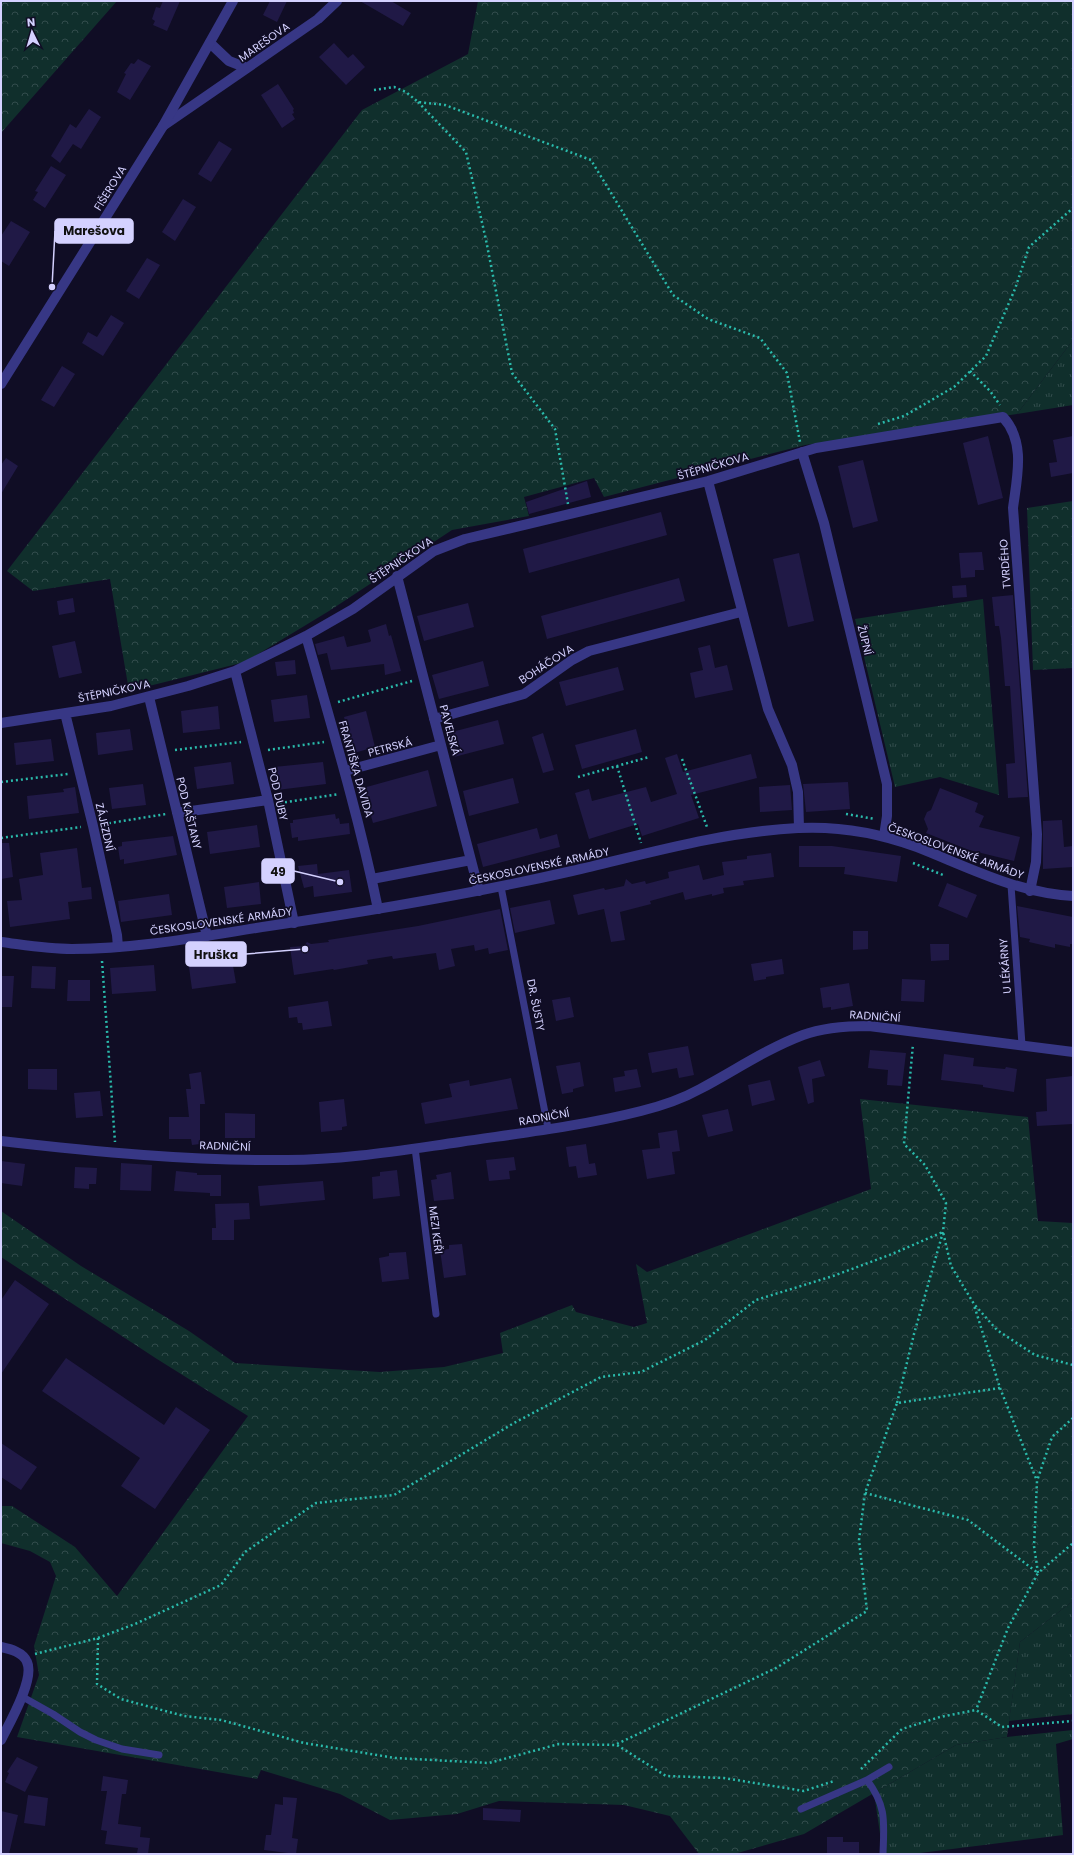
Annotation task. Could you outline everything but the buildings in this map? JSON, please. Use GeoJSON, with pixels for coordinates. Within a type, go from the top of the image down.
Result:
{"type":"FeatureCollection","features":[{"type":"Feature","properties":{"kind":"street","name":"FIŠEROVA"},"geometry":{"type":"LineString","coordinates":[[1,384],[163,126],[233,1]]}},
{"type":"Feature","properties":{"kind":"street","name":"MAREŠOVA"},"geometry":{"type":"LineString","coordinates":[[163,126],[318,19],[337,1]]}},
{"type":"Feature","properties":{"kind":"street"},"geometry":{"type":"LineString","coordinates":[[210,42],[229,61],[247,68]]}},
{"type":"Feature","properties":{"kind":"street","name":"TVRDÉHO"},"geometry":{"type":"LineString","coordinates":[[828,445],[1003,417],[1010,424],[1014,433],[1020,461],[1014,508],[1037,834],[1036,862],[1030,891]]}},
{"type":"Feature","properties":{"kind":"street","name":"ŠTĚPNIČKOVA"},"geometry":{"type":"LineString","coordinates":[[1,723],[111,706],[214,679],[235,671],[306,636],[353,609],[397,576],[434,551],[465,539],[708,481],[828,445]]}},
{"type":"Feature","properties":{"kind":"street","name":"ŽUPNÍ"},"geometry":{"type":"LineString","coordinates":[[802,452],[824,523],[887,784],[887,816],[884,836]]}},
{"type":"Feature","properties":{"kind":"street"},"geometry":{"type":"LineString","coordinates":[[708,481],[733,574],[741,612],[768,710],[792,765],[798,792],[799,828]]}},
{"type":"Feature","properties":{"kind":"street","name":"PAVELSKÁ"},"geometry":{"type":"LineString","coordinates":[[397,576],[479,891]]}},
{"type":"Feature","properties":{"kind":"street","name":"BOHÁČOVA"},"geometry":{"type":"LineString","coordinates":[[434,719],[524,694],[572,660],[590,651],[741,612]]}},
{"type":"Feature","properties":{"kind":"street","name":"FRANTIŠKA DAVIDA"},"geometry":{"type":"LineString","coordinates":[[306,636],[351,792],[378,909]]}},
{"type":"Feature","properties":{"kind":"street","name":"POD DUBY"},"geometry":{"type":"LineString","coordinates":[[235,671],[268,802],[294,923]]}},
{"type":"Feature","properties":{"kind":"street","name":"POD KAŠTANY"},"geometry":{"type":"LineString","coordinates":[[149,697],[207,936]]}},
{"type":"Feature","properties":{"kind":"street","name":"ZÁJEZDNÍ"},"geometry":{"type":"LineString","coordinates":[[64,713],[93,826],[117,935],[118,947]]}},
{"type":"Feature","properties":{"kind":"street","name":"PETRSKÁ"},"geometry":{"type":"LineString","coordinates":[[345,772],[441,745]]}},
{"type":"Feature","properties":{"kind":"street"},"geometry":{"type":"LineString","coordinates":[[177,813],[268,802]]}},
{"type":"Feature","properties":{"kind":"street","name":"ČESKOSLOVENSKÉ ARMÁDY"},"geometry":{"type":"LineString","coordinates":[[1,942],[69,949],[118,947],[207,936],[378,909],[501,887],[728,836],[767,830],[799,828],[846,829],[884,836],[917,847],[1011,885],[1030,891],[1073,896]]}},
{"type":"Feature","properties":{"kind":"street"},"geometry":{"type":"LineString","coordinates":[[372,879],[471,860]]}},
{"type":"Feature","properties":{"kind":"street","name":"RADNIČNÍ"},"geometry":{"type":"LineString","coordinates":[[1,1141],[110,1154],[288,1160],[347,1156],[415,1148],[548,1128],[641,1111],[677,1100],[698,1090],[773,1048],[805,1034],[842,1026],[869,1026],[1073,1052]]}},
{"type":"Feature","properties":{"kind":"street"},"geometry":{"type":"LineString","coordinates":[[1,1646],[13,1650],[24,1657],[28,1663],[29,1672],[26,1684],[1,1740]]}},
{"type":"Feature","properties":{"kind":"lane","name":"U LÉKÁRNY"},"geometry":{"type":"LineString","coordinates":[[1011,885],[1022,1045]]}},
{"type":"Feature","properties":{"kind":"lane","name":"DR. ŠUSTY"},"geometry":{"type":"LineString","coordinates":[[501,887],[548,1128]]}},
{"type":"Feature","properties":{"kind":"lane","name":"MEZI KEŘI"},"geometry":{"type":"LineString","coordinates":[[415,1148],[436,1314]]}},
{"type":"Feature","properties":{"kind":"lane"},"geometry":{"type":"LineString","coordinates":[[21,1696],[96,1740],[122,1749],[159,1755]]}},
{"type":"Feature","properties":{"kind":"lane"},"geometry":{"type":"LineString","coordinates":[[801,1809],[868,1780],[889,1767]]}},
{"type":"Feature","properties":{"kind":"lane"},"geometry":{"type":"LineString","coordinates":[[868,1780],[881,1803],[884,1815],[883,1854]]}},
{"type":"Feature","properties":{"kind":"path"},"geometry":{"type":"LineString","coordinates":[[374,90],[394,87],[406,92],[418,102],[466,152],[486,240],[512,373],[555,429],[569,514]]}},
{"type":"Feature","properties":{"kind":"path"},"geometry":{"type":"LineString","coordinates":[[418,102],[445,105],[591,160],[673,295],[708,319],[760,338],[787,373],[802,452]]}},
{"type":"Feature","properties":{"kind":"path"},"geometry":{"type":"LineString","coordinates":[[873,425],[904,416],[954,387],[986,356],[1015,289],[1029,247],[1073,208]]}},
{"type":"Feature","properties":{"kind":"path"},"geometry":{"type":"LineString","coordinates":[[970,371],[990,391],[1002,408]]}},
{"type":"Feature","properties":{"kind":"path"},"geometry":{"type":"LineString","coordinates":[[326,705],[424,678]]}},
{"type":"Feature","properties":{"kind":"path"},"geometry":{"type":"LineString","coordinates":[[162,752],[253,740]]}},
{"type":"Feature","properties":{"kind":"path"},"geometry":{"type":"LineString","coordinates":[[256,752],[336,740]]}},
{"type":"Feature","properties":{"kind":"path"},"geometry":{"type":"LineString","coordinates":[[578,777],[649,757]]}},
{"type":"Feature","properties":{"kind":"path"},"geometry":{"type":"LineString","coordinates":[[682,759],[707,827]]}},
{"type":"Feature","properties":{"kind":"path"},"geometry":{"type":"LineString","coordinates":[[616,766],[641,845]]}},
{"type":"Feature","properties":{"kind":"path"},"geometry":{"type":"LineString","coordinates":[[1,782],[80,772]]}},
{"type":"Feature","properties":{"kind":"path"},"geometry":{"type":"LineString","coordinates":[[268,802],[351,792]]}},
{"type":"Feature","properties":{"kind":"path"},"geometry":{"type":"LineString","coordinates":[[1,838],[177,813]]}},
{"type":"Feature","properties":{"kind":"path"},"geometry":{"type":"LineString","coordinates":[[846,814],[876,819]]}},
{"type":"Feature","properties":{"kind":"path"},"geometry":{"type":"LineString","coordinates":[[913,863],[943,875]]}},
{"type":"Feature","properties":{"kind":"path"},"geometry":{"type":"LineString","coordinates":[[102,961],[115,1147]]}},
{"type":"Feature","properties":{"kind":"path"},"geometry":{"type":"LineString","coordinates":[[98,1638],[97,1684],[121,1699],[184,1716],[221,1720],[304,1743],[395,1758],[489,1763],[559,1744],[617,1745],[776,1668],[867,1611],[859,1540],[865,1493],[897,1403],[914,1334],[943,1232],[946,1203],[925,1165],[904,1144],[914,1032]]}},
{"type":"Feature","properties":{"kind":"path"},"geometry":{"type":"LineString","coordinates":[[943,1232],[951,1266],[974,1304],[997,1330],[1035,1355],[1073,1365]]}},
{"type":"Feature","properties":{"kind":"path"},"geometry":{"type":"LineString","coordinates":[[24,1657],[98,1638],[135,1624],[221,1585],[245,1552],[316,1503],[394,1495],[514,1423],[601,1377],[641,1372],[705,1340],[756,1300],[833,1276],[892,1254],[943,1232]]}},
{"type":"Feature","properties":{"kind":"path"},"geometry":{"type":"LineString","coordinates":[[974,1304],[1000,1388],[1037,1480]]}},
{"type":"Feature","properties":{"kind":"path"},"geometry":{"type":"LineString","coordinates":[[897,1403],[1000,1388]]}},
{"type":"Feature","properties":{"kind":"path"},"geometry":{"type":"LineString","coordinates":[[1038,1573],[1034,1546],[1037,1480],[1052,1437],[1073,1418]]}},
{"type":"Feature","properties":{"kind":"path"},"geometry":{"type":"LineString","coordinates":[[865,1493],[968,1520],[1038,1573]]}},
{"type":"Feature","properties":{"kind":"path"},"geometry":{"type":"LineString","coordinates":[[976,1710],[1008,1628],[1038,1573],[1073,1543]]}},
{"type":"Feature","properties":{"kind":"path"},"geometry":{"type":"LineString","coordinates":[[856,1774],[902,1729],[940,1717],[976,1710],[1002,1727],[1073,1721]]}},
{"type":"Feature","properties":{"kind":"path"},"geometry":{"type":"LineString","coordinates":[[617,1745],[666,1776],[724,1778],[804,1791],[841,1779]]}},
{"type":"Feature","properties":{"kind":"green space"},"geometry":{"type":"Polygon","coordinates":[[[1,1],[117,1],[1,133],[1,1]]]}},
{"type":"Feature","properties":{"kind":"green space"},"geometry":{"type":"Polygon","coordinates":[[[478,1],[1073,1],[1073,340],[1017,414],[805,445],[604,497],[594,478],[524,497],[529,516],[452,530],[329,611],[245,662],[129,691],[110,579],[33,591],[7,571],[362,110],[468,54],[478,1]]]}},
{"type":"Feature","properties":{"kind":"green space"},"geometry":{"type":"Polygon","coordinates":[[[1073,340],[1073,405],[1017,414],[1073,340]]]}},
{"type":"Feature","properties":{"kind":"green space"},"geometry":{"type":"Polygon","coordinates":[[[1073,501],[1073,668],[1033,670],[1027,508],[1073,501]]]}},
{"type":"Feature","properties":{"kind":"green space"},"geometry":{"type":"Polygon","coordinates":[[[983,599],[999,795],[940,777],[895,787],[855,619],[983,599]]]}},
{"type":"Feature","properties":{"kind":"green space"},"geometry":{"type":"Polygon","coordinates":[[[860,1099],[1028,1117],[1038,1221],[1073,1223],[1073,1601],[1020,1642],[1007,1737],[956,1745],[804,1834],[734,1854],[699,1854],[670,1816],[624,1805],[499,1801],[457,1814],[390,1820],[340,1794],[261,1770],[257,1779],[17,1737],[39,1675],[34,1646],[56,1576],[50,1562],[30,1551],[1,1543],[1,1506],[12,1506],[75,1547],[117,1596],[248,1416],[157,1359],[1,1257],[1,1211],[81,1266],[189,1331],[235,1363],[380,1372],[444,1367],[503,1353],[500,1333],[572,1305],[576,1312],[634,1327],[647,1323],[636,1264],[647,1272],[871,1189],[860,1099]]]}},
{"type":"Feature","properties":{"kind":"green space"},"geometry":{"type":"Polygon","coordinates":[[[1073,1601],[1073,1714],[1009,1721],[1020,1642],[1073,1601]]]}},
{"type":"Feature","properties":{"kind":"green space"},"geometry":{"type":"Polygon","coordinates":[[[1073,1730],[1073,1739],[1056,1744],[1063,1835],[912,1854],[883,1854],[874,1793],[956,1745],[1007,1737],[1073,1730]]]}},
{"type":"Feature","properties":{"kind":"place","name":"Marešova"},"geometry":{"type":"Point","coordinates":[52,287]}},
{"type":"Feature","properties":{"kind":"place","name":"49"},"geometry":{"type":"Point","coordinates":[340,882]}},
{"type":"Feature","properties":{"kind":"place","name":"Hruška"},"geometry":{"type":"Point","coordinates":[305,949]}}]}
